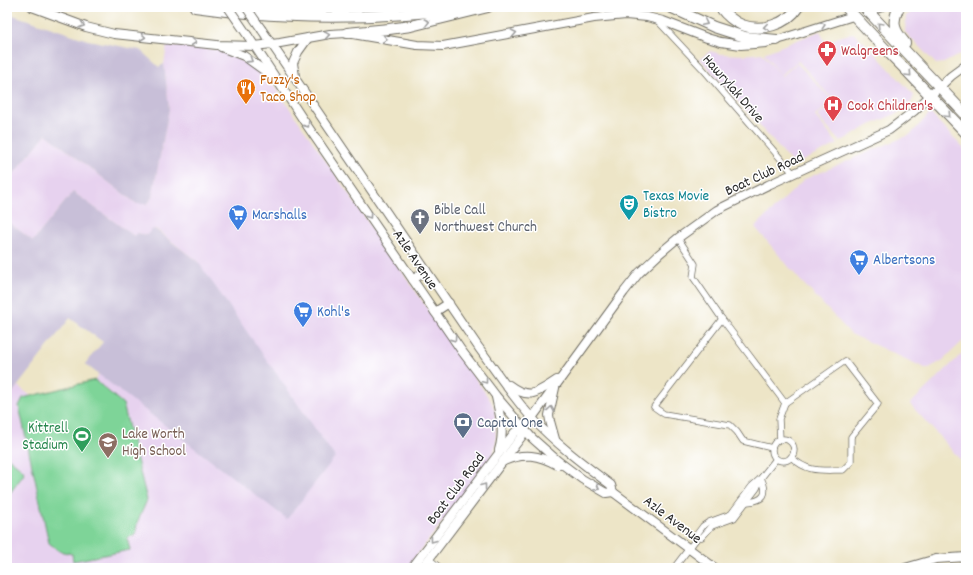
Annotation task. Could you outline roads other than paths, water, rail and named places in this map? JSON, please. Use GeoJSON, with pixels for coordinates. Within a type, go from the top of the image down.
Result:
{"type":"FeatureCollection","features":[{"type":"Feature","properties":{"kind":"highway"},"geometry":{"type":"LineString","coordinates":[[195,7],[280,16],[328,17],[381,16],[477,7]]}},
{"type":"Feature","properties":{"kind":"highway"},"geometry":{"type":"LineString","coordinates":[[347,33],[411,26],[488,7]]}},
{"type":"Feature","properties":{"kind":"highway"},"geometry":{"type":"LineString","coordinates":[[670,7],[714,27],[746,37],[777,40]]}},
{"type":"Feature","properties":{"kind":"highway"},"geometry":{"type":"LineString","coordinates":[[720,7],[728,17],[742,25],[762,28],[782,22],[790,17],[798,7]]}},
{"type":"Feature","properties":{"kind":"highway"},"geometry":{"type":"LineString","coordinates":[[846,7],[966,133]]}},
{"type":"Feature","properties":{"kind":"highway"},"geometry":{"type":"LineString","coordinates":[[899,7],[894,19],[894,27],[908,47],[910,56]]}},
{"type":"Feature","properties":{"kind":"highway"},"geometry":{"type":"LineString","coordinates":[[866,10],[966,115]]}},
{"type":"Feature","properties":{"kind":"main road"},"geometry":{"type":"LineString","coordinates":[[32,7],[114,34],[217,45],[255,46],[330,34],[347,33],[417,45],[453,45],[606,16],[632,15],[656,19],[721,42],[747,45],[761,44],[777,40],[853,16]]}},
{"type":"Feature","properties":{"kind":"main road","name":"Azle Avenue"},"geometry":{"type":"LineString","coordinates":[[228,7],[435,312],[496,396],[546,452],[582,479],[606,493],[614,492]]}},
{"type":"Feature","properties":{"kind":"main road","name":"Azle Avenue"},"geometry":{"type":"LineString","coordinates":[[246,7],[426,270],[503,380],[532,418],[576,459],[611,485],[614,492],[715,568]]}},
{"type":"Feature","properties":{"kind":"main road"},"geometry":{"type":"LineString","coordinates":[[866,10],[882,7]]}},
{"type":"Feature","properties":{"kind":"main road"},"geometry":{"type":"LineString","coordinates":[[295,79],[293,63],[298,52],[308,38]]}},
{"type":"Feature","properties":{"kind":"main road"},"geometry":{"type":"LineString","coordinates":[[217,45],[244,56],[279,82]]}},
{"type":"Feature","properties":{"kind":"main road","name":"Boat Club Road"},"geometry":{"type":"LineString","coordinates":[[412,568],[500,458],[522,436],[523,428],[532,418],[627,288],[652,261],[678,238],[717,210],[889,130],[914,111],[951,76],[966,65]]}},
{"type":"Feature","properties":{"kind":"main road"},"geometry":{"type":"LineString","coordinates":[[413,280],[426,270]]}},
{"type":"Feature","properties":{"kind":"main road"},"geometry":{"type":"LineString","coordinates":[[435,312],[449,303]]}},
{"type":"Feature","properties":{"kind":"main road"},"geometry":{"type":"LineString","coordinates":[[556,442],[549,415],[556,388],[561,377]]}},
{"type":"Feature","properties":{"kind":"main road","name":"Azle Avenue"},"geometry":{"type":"LineString","coordinates":[[503,380],[521,392],[530,394],[538,392],[561,377]]}},
{"type":"Feature","properties":{"kind":"main road"},"geometry":{"type":"LineString","coordinates":[[496,396],[503,425],[500,458],[522,455],[533,456],[550,462],[582,479]]}},
{"type":"Feature","properties":{"kind":"main road","name":"Boat Club Road"},"geometry":{"type":"LineString","coordinates":[[422,568],[500,458]]}},
{"type":"Feature","properties":{"kind":"main road"},"geometry":{"type":"LineString","coordinates":[[905,568],[936,559],[966,557]]}},
{"type":"Feature","properties":{"kind":"street","name":"Hawrylak Drive"},"geometry":{"type":"LineString","coordinates":[[656,19],[707,74],[793,174]]}},
{"type":"Feature","properties":{"kind":"street"},"geometry":{"type":"LineString","coordinates":[[678,238],[695,264],[693,277],[722,319],[785,403]]}},
{"type":"Feature","properties":{"kind":"street"},"geometry":{"type":"LineString","coordinates":[[722,319],[654,407],[664,414],[730,426],[737,432],[743,441],[772,448]]}},
{"type":"Feature","properties":{"kind":"street"},"geometry":{"type":"LineString","coordinates":[[780,440],[779,419],[785,403],[845,361],[878,404],[852,437],[851,462],[843,470],[809,469],[799,465],[791,457]]}},
{"type":"Feature","properties":{"kind":"street"},"geometry":{"type":"LineString","coordinates":[[780,440],[786,440],[792,444],[794,451],[788,460],[782,461],[776,459],[773,455],[772,448],[776,442],[780,440]]}},
{"type":"Feature","properties":{"kind":"street"},"geometry":{"type":"LineString","coordinates":[[674,568],[697,538],[697,534],[703,526],[731,514],[744,502],[752,486],[761,478],[776,459]]}},
{"type":"Feature","properties":{"kind":"street"},"geometry":{"type":"LineString","coordinates":[[744,502],[757,501],[762,497],[765,492],[765,487],[761,478]]}},
{"type":"Feature","properties":{"kind":"street"},"geometry":{"type":"LineString","coordinates":[[429,559],[440,568]]}},
{"type":"Feature","properties":{"kind":"place","name":"Walgreens"},"geometry":{"type":"Point","coordinates":[827,67]}},
{"type":"Feature","properties":{"kind":"place","name":"Fuzzy's Taco Shop"},"geometry":{"type":"Point","coordinates":[246,105]}},
{"type":"Feature","properties":{"kind":"place","name":"Cook Children's"},"geometry":{"type":"Point","coordinates":[833,122]}},
{"type":"Feature","properties":{"kind":"place","name":"Texas Movie Bistro"},"geometry":{"type":"Point","coordinates":[629,221]}},
{"type":"Feature","properties":{"kind":"place","name":"Marshalls"},"geometry":{"type":"Point","coordinates":[238,231]}},
{"type":"Feature","properties":{"kind":"place","name":"Bible Call Northwest Church"},"geometry":{"type":"Point","coordinates":[420,235]}},
{"type":"Feature","properties":{"kind":"place","name":"Albertsons"},"geometry":{"type":"Point","coordinates":[859,276]}},
{"type":"Feature","properties":{"kind":"place","name":"Kohl's"},"geometry":{"type":"Point","coordinates":[303,328]}},
{"type":"Feature","properties":{"kind":"place","name":"Capital One"},"geometry":{"type":"Point","coordinates":[463,439]}},
{"type":"Feature","properties":{"kind":"place","name":"Kittrell Stadium"},"geometry":{"type":"Point","coordinates":[82,453]}},
{"type":"Feature","properties":{"kind":"place","name":"Lake Worth High School"},"geometry":{"type":"Point","coordinates":[108,459]}}]}
